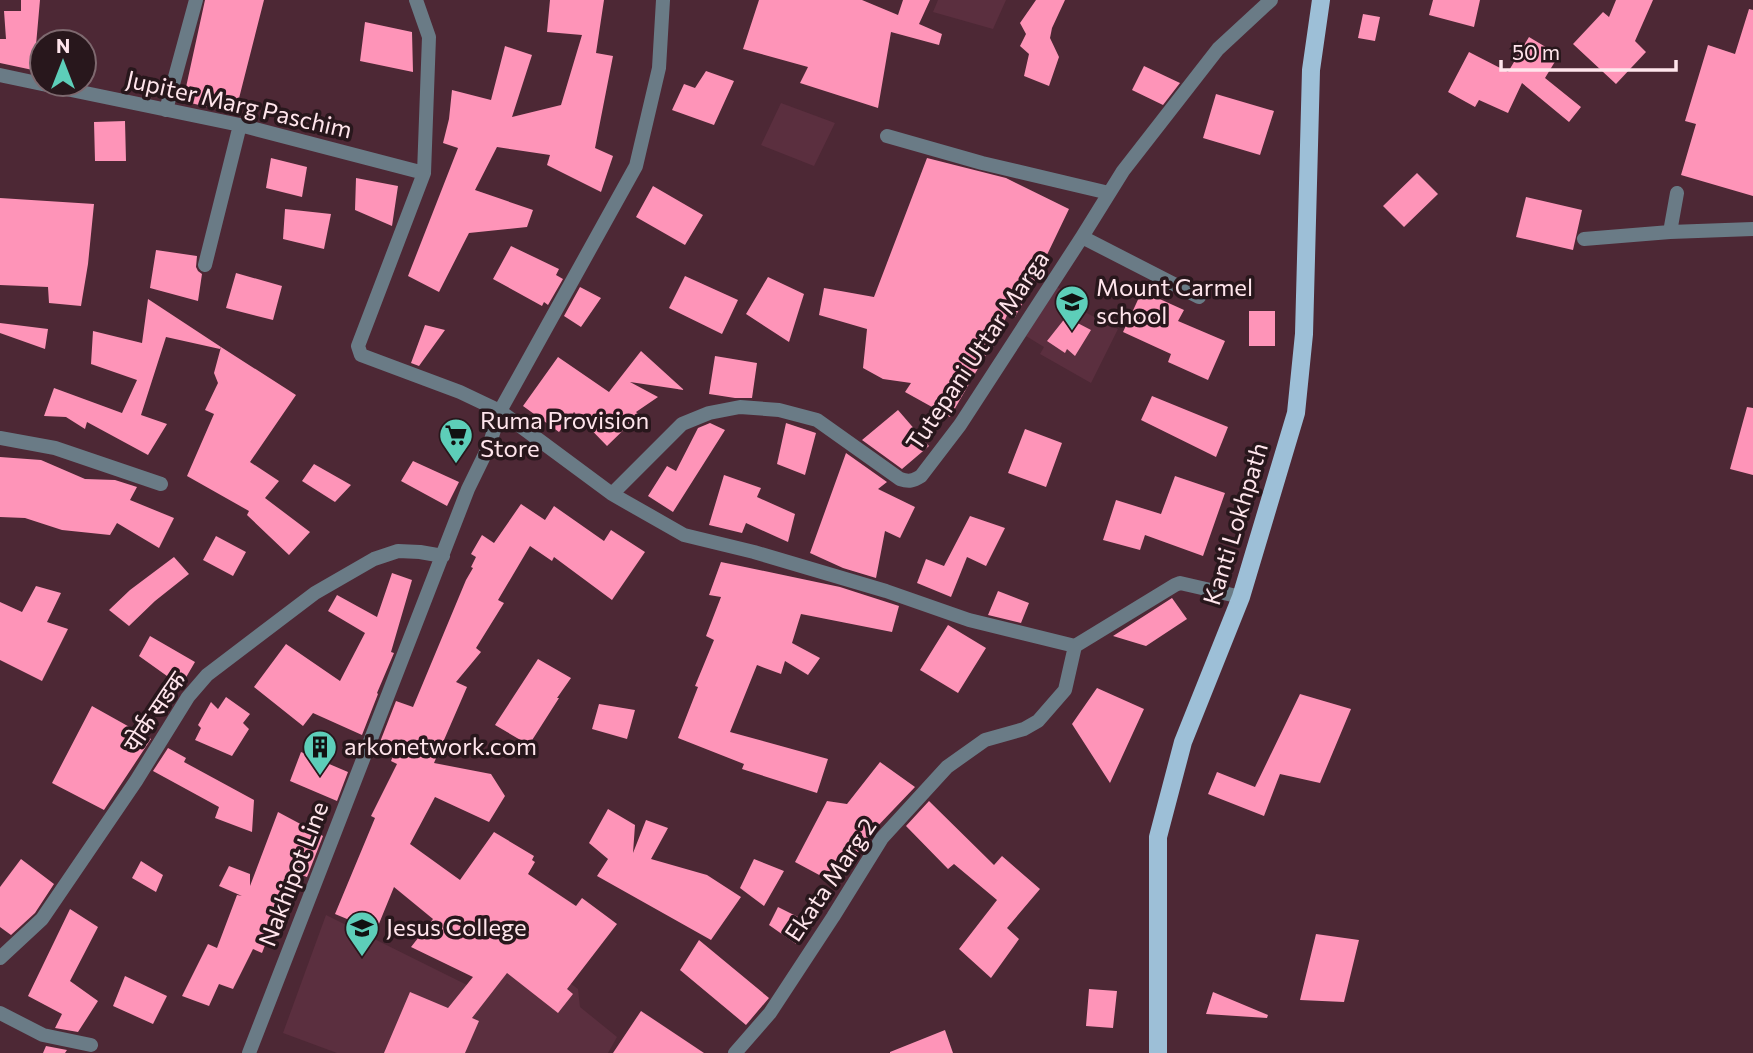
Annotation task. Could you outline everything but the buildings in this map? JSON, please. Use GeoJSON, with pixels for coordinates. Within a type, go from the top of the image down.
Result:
{"type":"FeatureCollection","features":[{"type":"Feature","properties":{"kind":"main road","name":"Kanti Lokhpath"},"geometry":{"type":"LineString","coordinates":[[1158,1053],[1157,837],[1183,742],[1241,597],[1296,413],[1304,334],[1311,70],[1321,0]]}},
{"type":"Feature","properties":{"kind":"street"},"geometry":{"type":"LineString","coordinates":[[166,110],[197,0]]}},
{"type":"Feature","properties":{"kind":"street"},"geometry":{"type":"LineString","coordinates":[[416,0],[429,37],[424,173],[358,346],[361,355],[460,392],[499,411],[612,494],[684,535],[754,552],[886,591],[969,621],[1075,646],[1175,584],[1241,597]]}},
{"type":"Feature","properties":{"kind":"street","name":"Nakhipot Line"},"geometry":{"type":"LineString","coordinates":[[249,1053],[468,489],[489,446],[499,411],[636,166],[659,68],[663,0]]}},
{"type":"Feature","properties":{"kind":"street","name":"Tutepani Uttar Marga"},"geometry":{"type":"LineString","coordinates":[[612,494],[682,424],[709,413],[740,407],[779,410],[817,420],[900,479],[914,481],[921,476],[960,425],[1123,171],[1218,49],[1271,0]]}},
{"type":"Feature","properties":{"kind":"street","name":"Jupiter Marg Paschim"},"geometry":{"type":"LineString","coordinates":[[0,75],[28,81]]}},
{"type":"Feature","properties":{"kind":"street","name":"Jupiter Marg Paschim"},"geometry":{"type":"LineString","coordinates":[[98,96],[240,125],[424,173]]}},
{"type":"Feature","properties":{"kind":"street"},"geometry":{"type":"LineString","coordinates":[[205,265],[240,125]]}},
{"type":"Feature","properties":{"kind":"street"},"geometry":{"type":"LineString","coordinates":[[887,136],[982,163],[1109,193]]}},
{"type":"Feature","properties":{"kind":"street"},"geometry":{"type":"LineString","coordinates":[[1670,232],[1677,193]]}},
{"type":"Feature","properties":{"kind":"street"},"geometry":{"type":"LineString","coordinates":[[1584,239],[1753,229]]}},
{"type":"Feature","properties":{"kind":"street"},"geometry":{"type":"LineString","coordinates":[[1083,237],[1199,297]]}},
{"type":"Feature","properties":{"kind":"street"},"geometry":{"type":"LineString","coordinates":[[0,438],[55,448],[161,484]]}},
{"type":"Feature","properties":{"kind":"street","name":"योर्क सडक"},"geometry":{"type":"LineString","coordinates":[[0,958],[42,919],[136,781],[188,697],[207,675],[315,593],[374,559],[398,551],[443,556]]}},
{"type":"Feature","properties":{"kind":"street","name":"Ekata Marg 2"},"geometry":{"type":"LineString","coordinates":[[735,1053],[770,1013],[882,838],[947,767],[985,740],[1024,729],[1038,721],[1065,690],[1075,646]]}},
{"type":"Feature","properties":{"kind":"street"},"geometry":{"type":"LineString","coordinates":[[0,1013],[43,1035],[91,1045]]}},
{"type":"Feature","properties":{"kind":"shaded area"},"geometry":{"type":"Polygon","coordinates":[[[938,0],[1006,0],[993,29],[933,12],[938,0]]]}},
{"type":"Feature","properties":{"kind":"shaded area"},"geometry":{"type":"Polygon","coordinates":[[[781,103],[835,123],[814,166],[761,145],[781,103]]]}},
{"type":"Feature","properties":{"kind":"shaded area","name":"Mount Carmel school"},"geometry":{"type":"Polygon","coordinates":[[[1056,287],[1080,298],[1075,307],[1118,329],[1091,383],[1040,354],[1044,347],[1026,336],[1056,287]]]}},
{"type":"Feature","properties":{"kind":"shaded area","name":"Jesus College"},"geometry":{"type":"Polygon","coordinates":[[[326,915],[467,985],[500,932],[578,989],[580,1007],[617,1037],[608,1053],[337,1053],[283,1033],[326,915]]]}},
{"type":"Feature","properties":{"kind":"place","name":"Mount Carmel school"},"geometry":{"type":"Point","coordinates":[1072,332]}},
{"type":"Feature","properties":{"kind":"place","name":"Ruma Provision Store"},"geometry":{"type":"Point","coordinates":[456,465]}},
{"type":"Feature","properties":{"kind":"place","name":"arkonetwork.com"},"geometry":{"type":"Point","coordinates":[320,777]}},
{"type":"Feature","properties":{"kind":"place","name":"Jesus College"},"geometry":{"type":"Point","coordinates":[362,958]}}]}
